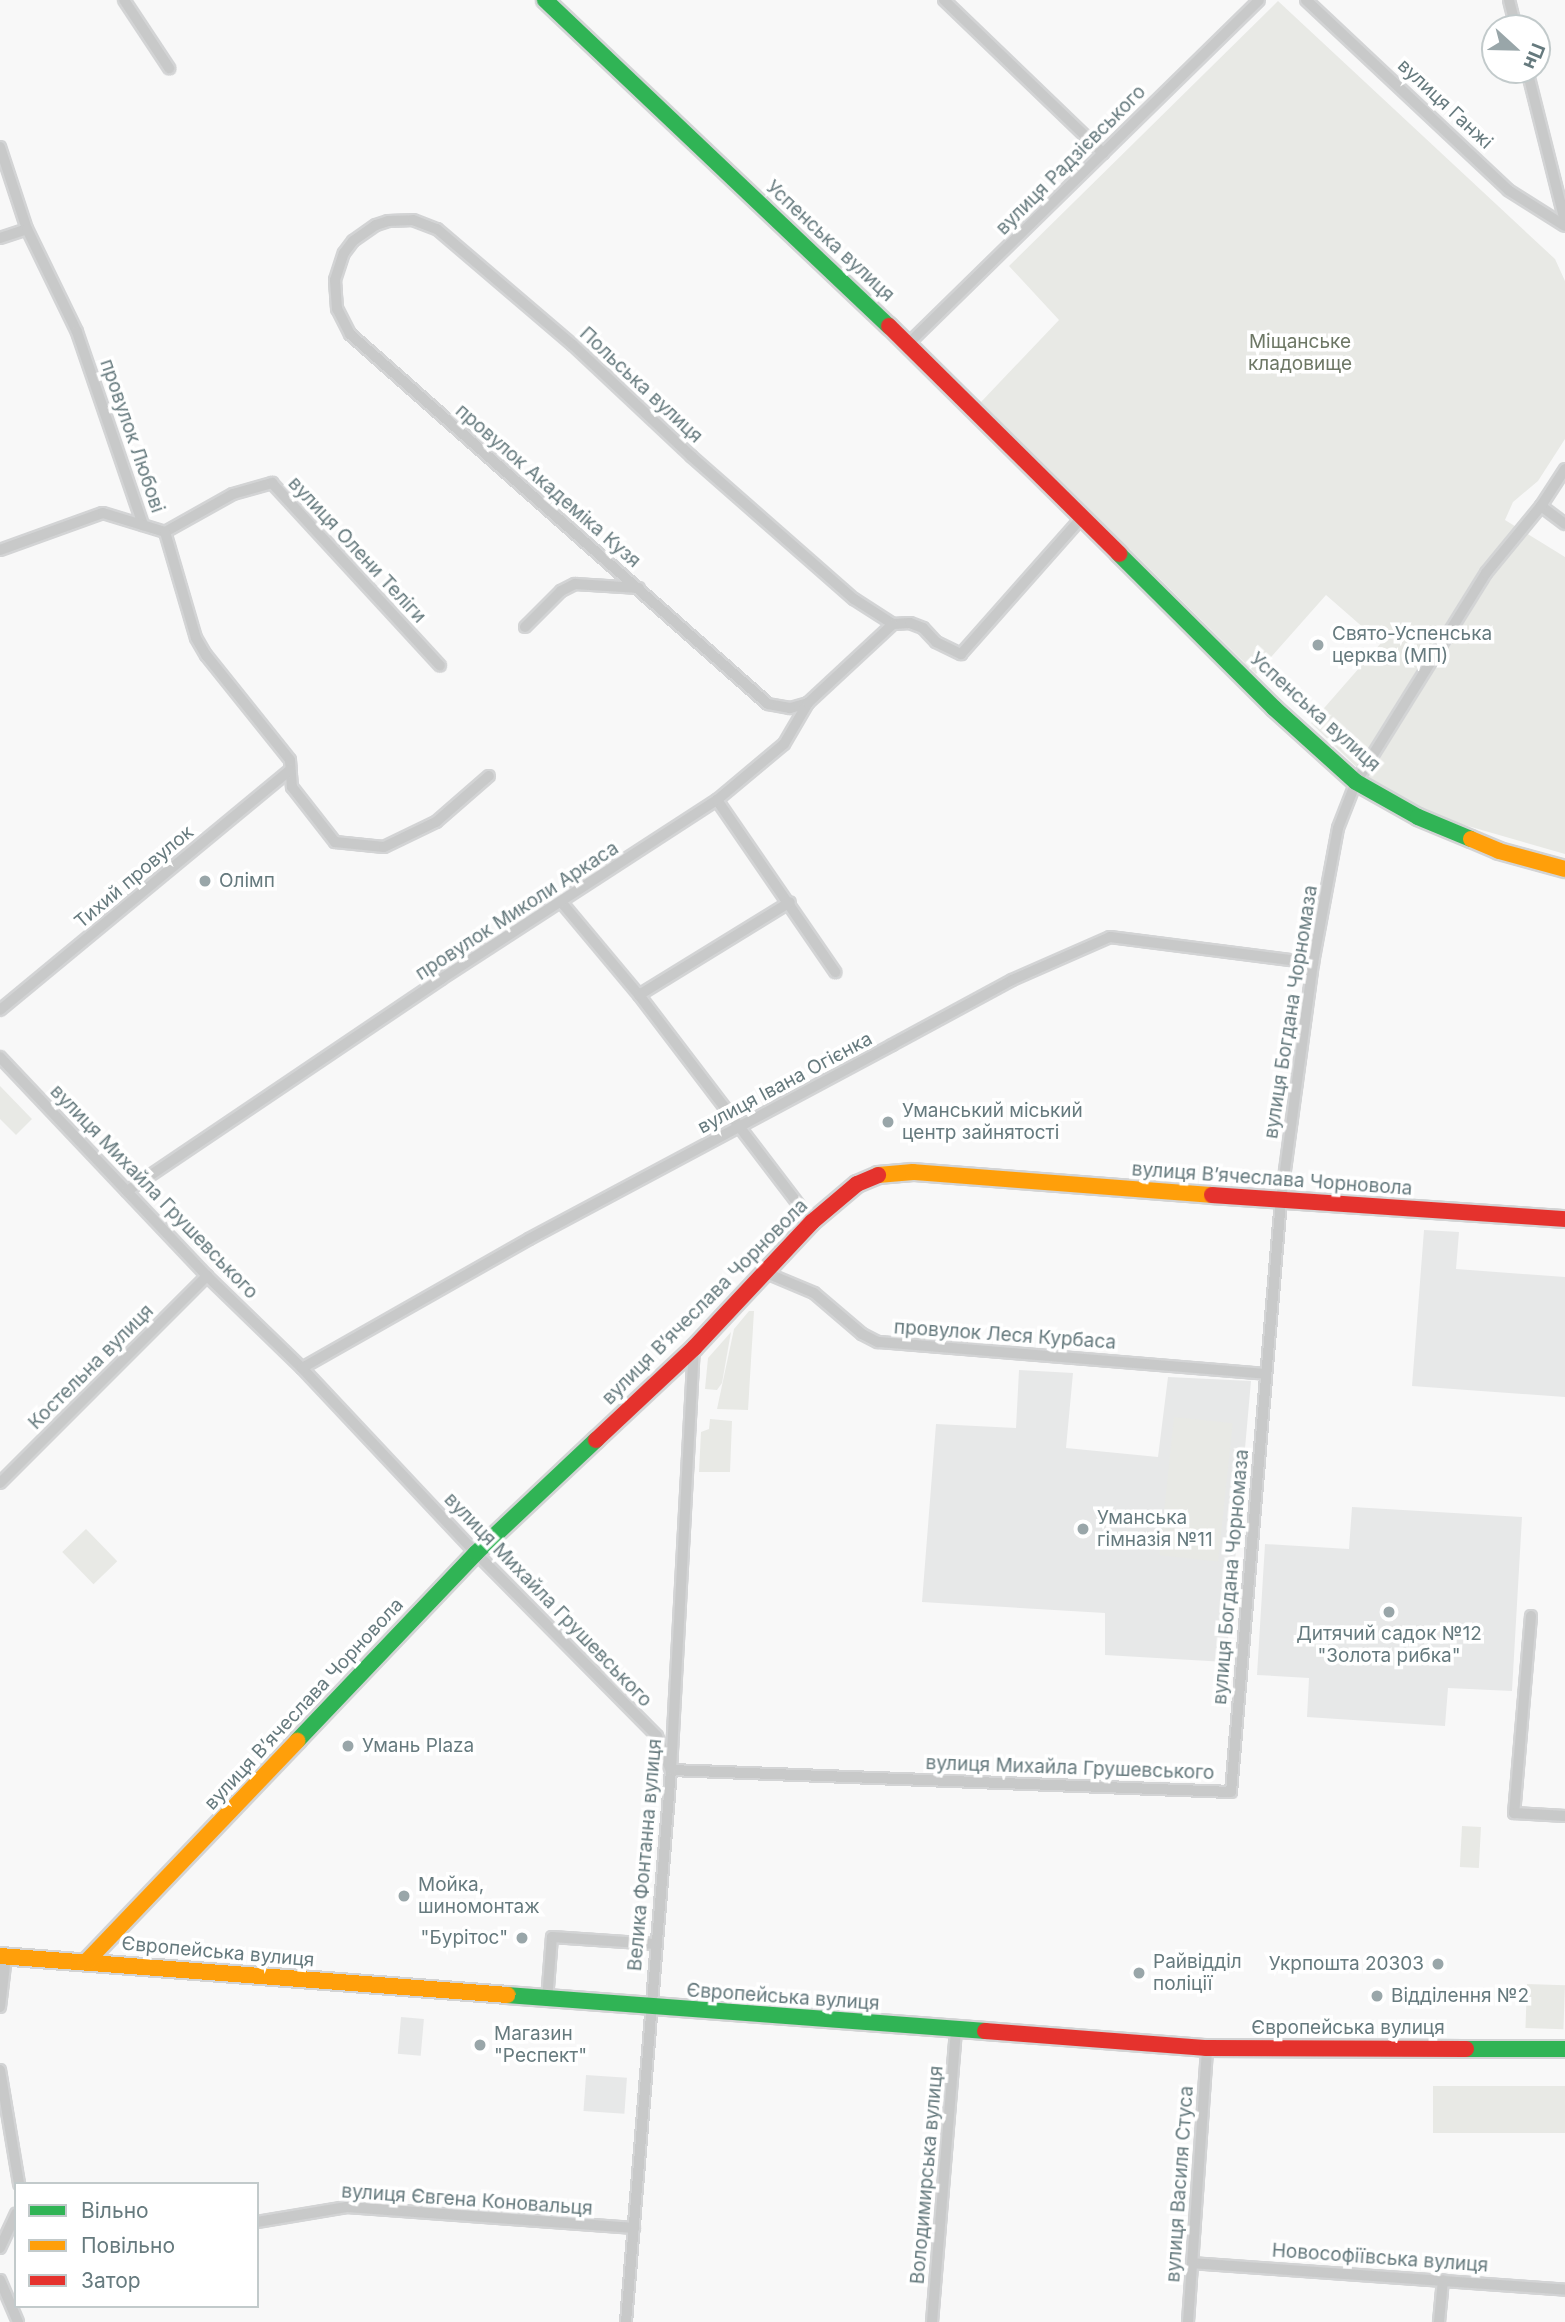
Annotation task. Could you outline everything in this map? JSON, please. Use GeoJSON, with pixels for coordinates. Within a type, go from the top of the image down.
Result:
{"type":"FeatureCollection","features":[{"type":"Feature","properties":{"kind":"street"},"geometry":{"type":"LineString","coordinates":[[124,0],[169,68]]}},
{"type":"Feature","properties":{"kind":"street","name":"Успенська вулиця"},"geometry":{"type":"LineString","coordinates":[[545,0],[908,344],[1274,708],[1356,782],[1430,822],[1499,851],[1565,869]]}},
{"type":"Feature","properties":{"kind":"street"},"geometry":{"type":"LineString","coordinates":[[944,0],[1103,153]]}},
{"type":"Feature","properties":{"kind":"street","name":"вулиця Радзієвського"},"geometry":{"type":"LineString","coordinates":[[908,344],[1259,0]]}},
{"type":"Feature","properties":{"kind":"street","name":"вулиця Ганжі"},"geometry":{"type":"LineString","coordinates":[[1306,0],[1464,145],[1508,190],[1565,220]]}},
{"type":"Feature","properties":{"kind":"street"},"geometry":{"type":"LineString","coordinates":[[1531,84],[1565,220]]}},
{"type":"Feature","properties":{"kind":"street","name":"провулок Любові"},"geometry":{"type":"LineString","coordinates":[[0,147],[27,229],[76,332],[143,525],[165,532],[196,638],[206,655],[290,760],[292,787],[335,842],[384,847],[436,822],[489,776]]}},
{"type":"Feature","properties":{"kind":"street","name":"Польська вулиця"},"geometry":{"type":"LineString","coordinates":[[354,241],[376,225],[388,221],[414,220],[438,229],[573,345],[691,456],[854,599],[893,624]]}},
{"type":"Feature","properties":{"kind":"street"},"geometry":{"type":"LineString","coordinates":[[0,238],[27,229]]}},
{"type":"Feature","properties":{"kind":"street","name":"провулок Академіка Кузя"},"geometry":{"type":"LineString","coordinates":[[354,241],[344,253],[335,280],[337,309],[350,334],[768,704],[790,708],[808,703]]}},
{"type":"Feature","properties":{"kind":"street","name":"вулиця Богдана Чорномаза"},"geometry":{"type":"LineString","coordinates":[[1231,1792],[1282,1200],[1313,963],[1338,828],[1356,782],[1486,573],[1541,506],[1565,468]]}},
{"type":"Feature","properties":{"kind":"street","name":"вулиця Олени Теліги"},"geometry":{"type":"LineString","coordinates":[[165,532],[233,494],[272,483],[440,666]]}},
{"type":"Feature","properties":{"kind":"street"},"geometry":{"type":"LineString","coordinates":[[1541,506],[1565,524]]}},
{"type":"Feature","properties":{"kind":"street"},"geometry":{"type":"LineString","coordinates":[[0,550],[103,513],[143,525]]}},
{"type":"Feature","properties":{"kind":"street"},"geometry":{"type":"LineString","coordinates":[[893,624],[915,624],[936,642],[961,654],[1082,517]]}},
{"type":"Feature","properties":{"kind":"street"},"geometry":{"type":"LineString","coordinates":[[525,627],[561,591],[575,584],[639,588]]}},
{"type":"Feature","properties":{"kind":"street","name":"провулок Миколи Аркаса"},"geometry":{"type":"LineString","coordinates":[[127,1191],[441,979],[717,800],[784,744],[808,703],[893,624]]}},
{"type":"Feature","properties":{"kind":"street","name":"Тихий провулок"},"geometry":{"type":"LineString","coordinates":[[0,1010],[290,770]]}},
{"type":"Feature","properties":{"kind":"street"},"geometry":{"type":"LineString","coordinates":[[717,800],[790,902],[835,972]]}},
{"type":"Feature","properties":{"kind":"street"},"geometry":{"type":"LineString","coordinates":[[639,995],[790,902]]}},
{"type":"Feature","properties":{"kind":"street"},"geometry":{"type":"LineString","coordinates":[[562,903],[639,995],[812,1222]]}},
{"type":"Feature","properties":{"kind":"street","name":"вулиця Івана Огієнка"},"geometry":{"type":"LineString","coordinates":[[302,1368],[529,1240],[1012,981],[1110,937],[1313,963]]}},
{"type":"Feature","properties":{"kind":"street","name":"вулиця Михайла Грушевського"},"geometry":{"type":"LineString","coordinates":[[0,1058],[207,1276],[302,1368],[476,1553],[657,1736],[671,1770],[1231,1792]]}},
{"type":"Feature","properties":{"kind":"street","name":"вулиця В’ячеслава Чорновола"},"geometry":{"type":"LineString","coordinates":[[86,1962],[476,1553],[694,1348],[812,1222],[857,1184],[874,1175],[890,1172],[1565,1219]]}},
{"type":"Feature","properties":{"kind":"street","name":"провулок Леся Курбаса"},"geometry":{"type":"LineString","coordinates":[[764,1272],[814,1293],[862,1334],[878,1342],[1265,1374]]}},
{"type":"Feature","properties":{"kind":"street","name":"Костельна вулиця"},"geometry":{"type":"LineString","coordinates":[[0,1483],[207,1276]]}},
{"type":"Feature","properties":{"kind":"street","name":"Велика Фонтанна вулиця"},"geometry":{"type":"LineString","coordinates":[[626,2322],[649,2008],[671,1770],[694,1348]]}},
{"type":"Feature","properties":{"kind":"street"},"geometry":{"type":"LineString","coordinates":[[1531,1616],[1514,1812],[1565,1816]]}},
{"type":"Feature","properties":{"kind":"street"},"geometry":{"type":"LineString","coordinates":[[547,2000],[552,1937],[655,1944]]}},
{"type":"Feature","properties":{"kind":"street"},"geometry":{"type":"LineString","coordinates":[[0,2007],[3,1957]]}},
{"type":"Feature","properties":{"kind":"street","name":"Європейська вулиця"},"geometry":{"type":"LineString","coordinates":[[3,1957],[649,2008],[1207,2048],[1565,2049]]}},
{"type":"Feature","properties":{"kind":"street","name":"Володимирська вулиця"},"geometry":{"type":"LineString","coordinates":[[932,2322],[956,2030]]}},
{"type":"Feature","properties":{"kind":"street","name":"вулиця Василя Стуса"},"geometry":{"type":"LineString","coordinates":[[1188,2322],[1207,2048]]}},
{"type":"Feature","properties":{"kind":"street"},"geometry":{"type":"LineString","coordinates":[[0,2070],[19,2182]]}},
{"type":"Feature","properties":{"kind":"street","name":"вулиця Євгена Коновальця"},"geometry":{"type":"LineString","coordinates":[[259,2222],[347,2207],[634,2228]]}},
{"type":"Feature","properties":{"kind":"street"},"geometry":{"type":"LineString","coordinates":[[0,2248],[14,2218]]}},
{"type":"Feature","properties":{"kind":"street","name":"Новософіївська вулиця"},"geometry":{"type":"LineString","coordinates":[[1192,2263],[1565,2290]]}},
{"type":"Feature","properties":{"kind":"street"},"geometry":{"type":"LineString","coordinates":[[0,2280],[19,2322]]}},
{"type":"Feature","properties":{"kind":"street"},"geometry":{"type":"LineString","coordinates":[[1439,2322],[1443,2280]]}},
{"type":"Feature","properties":{"kind":"shaded area"},"geometry":{"type":"Polygon","coordinates":[[[1424,1230],[1459,1232],[1456,1269],[1565,1277],[1565,1397],[1412,1386],[1424,1230]]]}},
{"type":"Feature","properties":{"kind":"shaded area","name":"Уманська гімназія №11"},"geometry":{"type":"Polygon","coordinates":[[[1019,1370],[1073,1373],[1066,1448],[1158,1457],[1168,1377],[1251,1381],[1226,1662],[1105,1655],[1105,1613],[922,1602],[936,1424],[1016,1428],[1019,1370]]]}},
{"type":"Feature","properties":{"kind":"shaded area","name":"Дитячий садок №12 \"Золота рибка\""},"geometry":{"type":"Polygon","coordinates":[[[1352,1507],[1522,1517],[1512,1691],[1448,1688],[1445,1726],[1307,1717],[1309,1678],[1257,1675],[1265,1544],[1349,1549],[1352,1507]]]}},
{"type":"Feature","properties":{"kind":"shaded area"},"geometry":{"type":"Polygon","coordinates":[[[401,2017],[424,2019],[421,2056],[398,2054],[401,2017]]]}},
{"type":"Feature","properties":{"kind":"shaded area"},"geometry":{"type":"Polygon","coordinates":[[[586,2075],[627,2078],[624,2114],[583,2111],[586,2075]]]}},
{"type":"Feature","properties":{"kind":"green space","name":"Міщанське кладовище"},"geometry":{"type":"Polygon","coordinates":[[[1278,1],[1555,259],[1565,281],[1565,439],[1538,481],[1513,502],[1505,520],[1565,557],[1565,854],[1433,816],[1374,784],[1311,723],[1381,643],[1326,595],[1256,674],[981,402],[1059,320],[1009,266],[1278,1]]]}},
{"type":"Feature","properties":{"kind":"green space"},"geometry":{"type":"Polygon","coordinates":[[[0,1086],[32,1119],[16,1135],[0,1119],[0,1086]]]}},
{"type":"Feature","properties":{"kind":"green space"},"geometry":{"type":"Polygon","coordinates":[[[749,1311],[754,1311],[748,1410],[717,1409],[734,1329],[749,1311]]]}},
{"type":"Feature","properties":{"kind":"green space"},"geometry":{"type":"Polygon","coordinates":[[[731,1332],[722,1383],[717,1390],[705,1389],[708,1358],[731,1332]]]}},
{"type":"Feature","properties":{"kind":"green space"},"geometry":{"type":"Polygon","coordinates":[[[1174,1417],[1233,1423],[1218,1561],[1159,1555],[1174,1417]]]}},
{"type":"Feature","properties":{"kind":"green space"},"geometry":{"type":"Polygon","coordinates":[[[710,1419],[732,1421],[730,1472],[699,1472],[701,1432],[709,1429],[710,1419]]]}},
{"type":"Feature","properties":{"kind":"green space"},"geometry":{"type":"Polygon","coordinates":[[[86,1529],[117,1561],[94,1584],[62,1552],[86,1529]]]}},
{"type":"Feature","properties":{"kind":"green space"},"geometry":{"type":"Polygon","coordinates":[[[1462,1826],[1481,1827],[1479,1868],[1460,1867],[1462,1826]]]}},
{"type":"Feature","properties":{"kind":"green space"},"geometry":{"type":"Polygon","coordinates":[[[1527,1984],[1565,1985],[1563,2029],[1525,2028],[1527,1984]]]}},
{"type":"Feature","properties":{"kind":"green space"},"geometry":{"type":"Polygon","coordinates":[[[1433,2086],[1565,2086],[1565,2133],[1433,2133],[1433,2086]]]}},
{"type":"Feature","properties":{"kind":"traffic: fast"},"geometry":{"type":"LineString","coordinates":[[545,0],[889,326]]}},
{"type":"Feature","properties":{"kind":"traffic: fast"},"geometry":{"type":"LineString","coordinates":[[1119,554],[1274,708],[1356,782],[1418,817],[1471,839]]}},
{"type":"Feature","properties":{"kind":"traffic: fast"},"geometry":{"type":"LineString","coordinates":[[297,1741],[476,1553],[596,1440]]}},
{"type":"Feature","properties":{"kind":"traffic: fast"},"geometry":{"type":"LineString","coordinates":[[508,1995],[985,2031]]}},
{"type":"Feature","properties":{"kind":"traffic: fast"},"geometry":{"type":"LineString","coordinates":[[1466,2049],[1565,2049]]}},
{"type":"Feature","properties":{"kind":"traffic: slow"},"geometry":{"type":"LineString","coordinates":[[1471,839],[1499,851],[1565,869]]}},
{"type":"Feature","properties":{"kind":"traffic: slow"},"geometry":{"type":"LineString","coordinates":[[878,1175],[913,1172],[1212,1195]]}},
{"type":"Feature","properties":{"kind":"traffic: slow"},"geometry":{"type":"LineString","coordinates":[[86,1962],[297,1741]]}},
{"type":"Feature","properties":{"kind":"traffic: slow"},"geometry":{"type":"LineString","coordinates":[[0,1956],[508,1995]]}},
{"type":"Feature","properties":{"kind":"traffic: jam"},"geometry":{"type":"LineString","coordinates":[[889,326],[1119,554]]}},
{"type":"Feature","properties":{"kind":"traffic: jam"},"geometry":{"type":"LineString","coordinates":[[596,1440],[694,1348],[812,1222],[857,1184],[878,1175]]}},
{"type":"Feature","properties":{"kind":"traffic: jam"},"geometry":{"type":"LineString","coordinates":[[1212,1195],[1565,1219]]}},
{"type":"Feature","properties":{"kind":"traffic: jam"},"geometry":{"type":"LineString","coordinates":[[985,2031],[1207,2048],[1466,2049]]}},
{"type":"Feature","properties":{"kind":"place","name":"Свято-Успенська церква (МП)"},"geometry":{"type":"Point","coordinates":[1318,645]}},
{"type":"Feature","properties":{"kind":"place","name":"Олімп"},"geometry":{"type":"Point","coordinates":[205,881]}},
{"type":"Feature","properties":{"kind":"place","name":"Уманський міський центр зайнятості"},"geometry":{"type":"Point","coordinates":[888,1122]}},
{"type":"Feature","properties":{"kind":"place","name":"Уманська гімназія №11"},"geometry":{"type":"Point","coordinates":[1083,1529]}},
{"type":"Feature","properties":{"kind":"place","name":"Дитячий садок №12 \"Золота рибка\""},"geometry":{"type":"Point","coordinates":[1389,1612]}},
{"type":"Feature","properties":{"kind":"place","name":"Умань Plaza"},"geometry":{"type":"Point","coordinates":[348,1746]}},
{"type":"Feature","properties":{"kind":"place","name":"Мойка, шиномонтаж"},"geometry":{"type":"Point","coordinates":[404,1896]}},
{"type":"Feature","properties":{"kind":"place","name":"\"Бурітос\""},"geometry":{"type":"Point","coordinates":[522,1938]}},
{"type":"Feature","properties":{"kind":"place","name":"Укрпошта 20303"},"geometry":{"type":"Point","coordinates":[1438,1964]}},
{"type":"Feature","properties":{"kind":"place","name":"Райвідділ поліції"},"geometry":{"type":"Point","coordinates":[1139,1973]}},
{"type":"Feature","properties":{"kind":"place","name":"Відділення №2"},"geometry":{"type":"Point","coordinates":[1377,1996]}},
{"type":"Feature","properties":{"kind":"place","name":"Магазин \"Респект\""},"geometry":{"type":"Point","coordinates":[480,2045]}}]}
